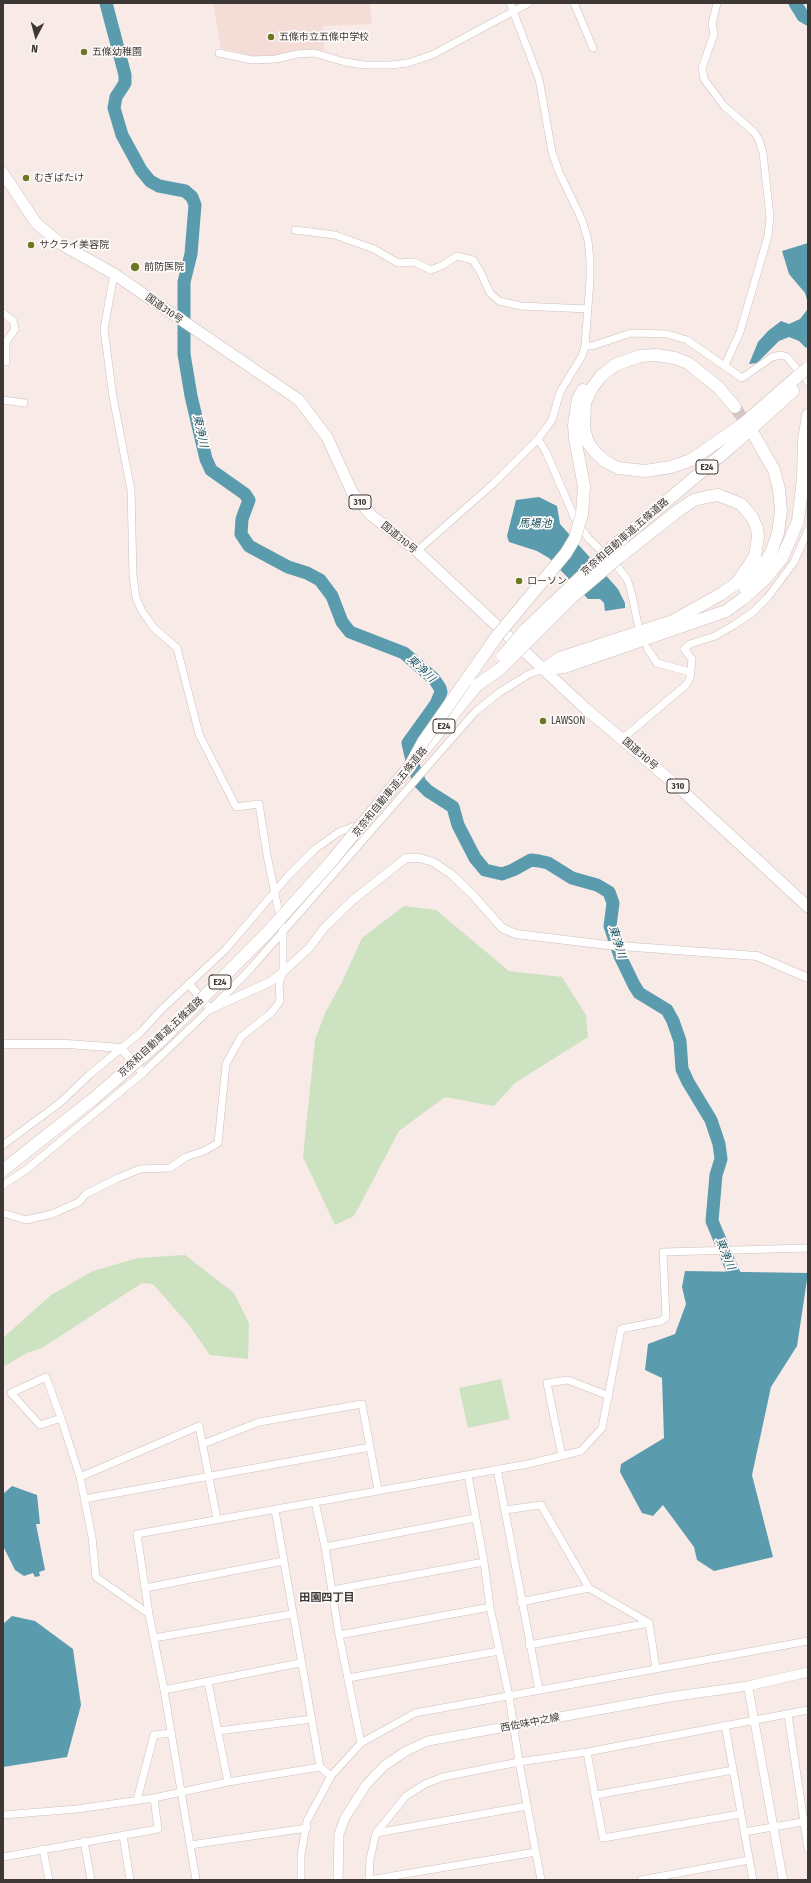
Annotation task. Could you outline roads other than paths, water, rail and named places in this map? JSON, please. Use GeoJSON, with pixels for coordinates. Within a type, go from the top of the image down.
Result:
{"type":"FeatureCollection","features":[{"type":"Feature","properties":{"kind":"highway","name":"国道310号"},"geometry":{"type":"LineString","coordinates":[[3,173],[36,223],[61,244],[114,274],[192,329],[299,400],[327,437],[352,492],[371,515],[417,551],[586,708],[676,785],[808,907]]}},
{"type":"Feature","properties":{"kind":"highway"},"geometry":{"type":"LineString","coordinates":[[410,766],[424,742],[497,636],[566,553],[575,538],[582,514],[584,486],[575,438],[575,410],[578,399],[595,372],[621,354],[640,349],[658,349],[675,352],[689,358],[708,370],[738,405],[688,363],[674,358],[656,355],[640,356],[615,365],[601,376],[592,388],[585,402],[584,428],[588,443],[605,461],[618,468],[645,471],[671,468],[691,460],[804,379],[808,368]]}},
{"type":"Feature","properties":{"kind":"highway","name":"京奈和自動車道;五條道路"},"geometry":{"type":"LineString","coordinates":[[3,1170],[98,1095],[158,1043],[228,974],[330,863],[477,685],[500,669],[613,554],[804,379]]}},
{"type":"Feature","properties":{"kind":"highway"},"geometry":{"type":"LineString","coordinates":[[544,669],[564,667],[726,611],[744,598],[766,578],[782,558],[798,521],[803,479],[804,440],[808,415]]}},
{"type":"Feature","properties":{"kind":"highway"},"geometry":{"type":"LineString","coordinates":[[544,669],[560,658],[697,614],[720,604],[744,589],[757,574],[771,553],[779,526],[781,511],[779,489],[774,470],[758,433],[779,466],[785,486],[787,506],[778,549],[766,578]]}},
{"type":"Feature","properties":{"kind":"highway"},"geometry":{"type":"LineString","coordinates":[[613,554],[694,500],[718,495],[730,499],[746,509],[757,528],[758,538],[755,556],[748,567],[737,583],[732,587],[698,608],[673,621]]}},
{"type":"Feature","properties":{"kind":"main road","name":"西佐味中之線"},"geometry":{"type":"LineString","coordinates":[[338,1880],[339,1834],[346,1818],[366,1785],[384,1766],[406,1751],[428,1741],[670,1697],[748,1686],[808,1672]]}},
{"type":"Feature","properties":{"kind":"street"},"geometry":{"type":"LineString","coordinates":[[417,551],[494,484],[538,439],[552,420],[560,392],[582,356],[585,346],[590,260],[586,233],[582,220],[559,172],[552,152],[538,79],[510,3]]}},
{"type":"Feature","properties":{"kind":"street"},"geometry":{"type":"LineString","coordinates":[[219,53],[252,60],[276,59],[297,54],[314,53],[345,62],[364,65],[408,63],[432,55],[530,3]]}},
{"type":"Feature","properties":{"kind":"street"},"geometry":{"type":"LineString","coordinates":[[574,3],[593,48]]}},
{"type":"Feature","properties":{"kind":"street"},"geometry":{"type":"LineString","coordinates":[[717,3],[712,24],[714,34],[702,68],[704,79],[724,106],[754,132],[759,140],[770,216],[768,236],[740,332],[725,365]]}},
{"type":"Feature","properties":{"kind":"street"},"geometry":{"type":"LineString","coordinates":[[295,230],[335,235],[374,249],[398,263],[414,262],[431,270],[444,265],[457,256],[473,260],[490,293],[500,301],[521,306],[588,310]]}},
{"type":"Feature","properties":{"kind":"street"},"geometry":{"type":"LineString","coordinates":[[3,1213],[26,1220],[52,1214],[79,1202],[86,1194],[118,1178],[140,1169],[170,1168],[186,1157],[204,1151],[218,1143],[226,1064],[241,1037],[272,1012],[280,1002],[279,984],[283,972],[283,932],[267,855],[259,804],[236,807],[199,734],[176,648],[154,628],[142,611],[136,598],[133,576],[131,490],[113,397],[104,329],[114,274]]}},
{"type":"Feature","properties":{"kind":"street"},"geometry":{"type":"LineString","coordinates":[[3,313],[13,322],[15,329],[6,342],[6,362]]}},
{"type":"Feature","properties":{"kind":"street"},"geometry":{"type":"LineString","coordinates":[[585,346],[592,346],[631,333],[667,334],[687,340],[742,378],[772,357],[781,355],[791,360],[804,379]]}},
{"type":"Feature","properties":{"kind":"street"},"geometry":{"type":"LineString","coordinates":[[3,400],[24,403]]}},
{"type":"Feature","properties":{"kind":"street"},"geometry":{"type":"LineString","coordinates":[[538,439],[546,452],[576,521],[586,535],[617,566],[627,579],[638,624]]}},
{"type":"Feature","properties":{"kind":"street"},"geometry":{"type":"LineString","coordinates":[[622,738],[686,685],[692,659],[684,649],[690,644],[715,636],[753,612],[768,597],[794,562],[808,530]]}},
{"type":"Feature","properties":{"kind":"street"},"geometry":{"type":"LineString","coordinates":[[647,648],[657,663],[690,672]]}},
{"type":"Feature","properties":{"kind":"street"},"geometry":{"type":"LineString","coordinates":[[3,1185],[27,1169],[143,1073],[252,967],[475,712],[500,692],[529,674],[544,669]]}},
{"type":"Feature","properties":{"kind":"street"},"geometry":{"type":"LineString","coordinates":[[3,1145],[61,1102],[140,1032],[221,954],[276,893],[288,876],[325,842],[353,826],[379,821]]}},
{"type":"Feature","properties":{"kind":"street"},"geometry":{"type":"LineString","coordinates":[[210,1009],[270,982],[283,972],[310,948],[325,927],[354,899],[406,858],[420,858],[434,862],[451,874],[473,895],[502,928],[509,931],[528,936],[607,945],[757,956],[808,978]]}},
{"type":"Feature","properties":{"kind":"street"},"geometry":{"type":"LineString","coordinates":[[189,984],[210,1009]]}},
{"type":"Feature","properties":{"kind":"street"},"geometry":{"type":"LineString","coordinates":[[3,1044],[67,1044],[121,1048],[143,1073]]}},
{"type":"Feature","properties":{"kind":"street"},"geometry":{"type":"LineString","coordinates":[[196,1880],[164,1690],[149,1614],[137,1534],[497,1469],[581,1451],[602,1428],[620,1329],[661,1321],[666,1316],[663,1252],[808,1248]]}},
{"type":"Feature","properties":{"kind":"street"},"geometry":{"type":"LineString","coordinates":[[61,1418],[40,1425],[11,1393],[46,1376],[61,1418],[80,1477],[92,1537],[96,1577],[149,1614]]}},
{"type":"Feature","properties":{"kind":"street"},"geometry":{"type":"LineString","coordinates":[[562,1456],[547,1383],[568,1380],[609,1396]]}},
{"type":"Feature","properties":{"kind":"street"},"geometry":{"type":"LineString","coordinates":[[204,1444],[259,1422],[362,1404],[378,1490]]}},
{"type":"Feature","properties":{"kind":"street"},"geometry":{"type":"LineString","coordinates":[[80,1477],[199,1426],[204,1444],[217,1519]]}},
{"type":"Feature","properties":{"kind":"street"},"geometry":{"type":"LineString","coordinates":[[84,1499],[209,1475],[370,1447]]}},
{"type":"Feature","properties":{"kind":"street"},"geometry":{"type":"LineString","coordinates":[[497,1469],[529,1645],[539,1690]]}},
{"type":"Feature","properties":{"kind":"street"},"geometry":{"type":"LineString","coordinates":[[468,1474],[484,1562],[490,1607],[498,1651],[509,1696],[519,1762],[541,1880]]}},
{"type":"Feature","properties":{"kind":"street"},"geometry":{"type":"LineString","coordinates":[[315,1502],[325,1547],[339,1635],[360,1743]]}},
{"type":"Feature","properties":{"kind":"street"},"geometry":{"type":"LineString","coordinates":[[505,1510],[541,1505],[588,1588],[649,1623]]}},
{"type":"Feature","properties":{"kind":"street"},"geometry":{"type":"LineString","coordinates":[[275,1510],[300,1663],[312,1719],[320,1767],[331,1776]]}},
{"type":"Feature","properties":{"kind":"street"},"geometry":{"type":"LineString","coordinates":[[325,1547],[476,1518]]}},
{"type":"Feature","properties":{"kind":"street"},"geometry":{"type":"LineString","coordinates":[[145,1588],[283,1561]]}},
{"type":"Feature","properties":{"kind":"street"},"geometry":{"type":"LineString","coordinates":[[332,1590],[484,1562]]}},
{"type":"Feature","properties":{"kind":"street"},"geometry":{"type":"LineString","coordinates":[[521,1602],[588,1588]]}},
{"type":"Feature","properties":{"kind":"street"},"geometry":{"type":"LineString","coordinates":[[339,1635],[490,1607]]}},
{"type":"Feature","properties":{"kind":"street"},"geometry":{"type":"LineString","coordinates":[[154,1638],[292,1614]]}},
{"type":"Feature","properties":{"kind":"street"},"geometry":{"type":"LineString","coordinates":[[529,1645],[649,1623]]}},
{"type":"Feature","properties":{"kind":"street"},"geometry":{"type":"LineString","coordinates":[[649,1623],[656,1668]]}},
{"type":"Feature","properties":{"kind":"street"},"geometry":{"type":"LineString","coordinates":[[301,1880],[301,1855],[307,1821],[331,1776],[360,1743],[415,1713],[808,1641]]}},
{"type":"Feature","properties":{"kind":"street"},"geometry":{"type":"LineString","coordinates":[[348,1678],[498,1651]]}},
{"type":"Feature","properties":{"kind":"street"},"geometry":{"type":"LineString","coordinates":[[164,1690],[300,1663]]}},
{"type":"Feature","properties":{"kind":"street"},"geometry":{"type":"LineString","coordinates":[[208,1682],[228,1782]]}},
{"type":"Feature","properties":{"kind":"street"},"geometry":{"type":"LineString","coordinates":[[748,1686],[783,1880]]}},
{"type":"Feature","properties":{"kind":"street"},"geometry":{"type":"LineString","coordinates":[[536,1852],[369,1880],[370,1859],[376,1834],[406,1796],[425,1784],[443,1776],[519,1762],[587,1752],[808,1710]]}},
{"type":"Feature","properties":{"kind":"street"},"geometry":{"type":"LineString","coordinates":[[788,1715],[806,1821],[808,1849]]}},
{"type":"Feature","properties":{"kind":"street"},"geometry":{"type":"LineString","coordinates":[[218,1732],[312,1719]]}},
{"type":"Feature","properties":{"kind":"street"},"geometry":{"type":"LineString","coordinates":[[725,1725],[753,1880]]}},
{"type":"Feature","properties":{"kind":"street"},"geometry":{"type":"LineString","coordinates":[[137,1800],[154,1736],[171,1733]]}},
{"type":"Feature","properties":{"kind":"street"},"geometry":{"type":"LineString","coordinates":[[587,1752],[603,1838],[740,1814]]}},
{"type":"Feature","properties":{"kind":"street"},"geometry":{"type":"LineString","coordinates":[[3,1815],[77,1809],[154,1798],[228,1782],[320,1767]]}},
{"type":"Feature","properties":{"kind":"street"},"geometry":{"type":"LineString","coordinates":[[596,1795],[733,1770]]}},
{"type":"Feature","properties":{"kind":"street"},"geometry":{"type":"LineString","coordinates":[[3,1857],[158,1828],[154,1798]]}},
{"type":"Feature","properties":{"kind":"street"},"geometry":{"type":"LineString","coordinates":[[376,1834],[527,1806]]}},
{"type":"Feature","properties":{"kind":"street"},"geometry":{"type":"LineString","coordinates":[[744,1832],[774,1828],[806,1821]]}},
{"type":"Feature","properties":{"kind":"street"},"geometry":{"type":"LineString","coordinates":[[190,1845],[306,1828]]}},
{"type":"Feature","properties":{"kind":"street"},"geometry":{"type":"LineString","coordinates":[[123,1835],[130,1880]]}},
{"type":"Feature","properties":{"kind":"street"},"geometry":{"type":"LineString","coordinates":[[84,1841],[91,1880]]}},
{"type":"Feature","properties":{"kind":"street"},"geometry":{"type":"LineString","coordinates":[[44,1849],[49,1880]]}},
{"type":"Feature","properties":{"kind":"street"},"geometry":{"type":"LineString","coordinates":[[641,1880],[749,1860]]}},
{"type":"Feature","properties":{"kind":"water"},"geometry":{"type":"Polygon","coordinates":[[[808,243],[808,303],[805,293],[789,274],[782,251],[808,243]]]}},
{"type":"Feature","properties":{"kind":"water"},"geometry":{"type":"Polygon","coordinates":[[[808,303],[808,346],[806,348],[799,341],[789,337],[779,341],[757,363],[749,364],[758,342],[768,331],[781,321],[789,324],[800,319],[807,310],[808,303]]]}},
{"type":"Feature","properties":{"kind":"water","name":"馬場池"},"geometry":{"type":"Polygon","coordinates":[[[539,497],[557,506],[560,524],[618,589],[625,603],[625,608],[605,611],[604,603],[600,599],[588,599],[549,558],[537,551],[509,542],[507,536],[516,500],[539,497]]]}},
{"type":"Feature","properties":{"kind":"water"},"geometry":{"type":"Polygon","coordinates":[[[685,1271],[808,1273],[797,1346],[771,1387],[752,1475],[773,1557],[714,1571],[697,1560],[694,1547],[663,1505],[653,1516],[642,1513],[620,1472],[621,1464],[664,1438],[662,1378],[645,1370],[648,1344],[675,1334],[686,1304],[682,1287],[685,1271]]]}},
{"type":"Feature","properties":{"kind":"water"},"geometry":{"type":"Polygon","coordinates":[[[12,1486],[37,1495],[40,1524],[36,1524],[45,1570],[39,1572],[40,1576],[35,1577],[33,1573],[24,1576],[15,1570],[3,1546],[3,1494],[12,1486]]]}},
{"type":"Feature","properties":{"kind":"water"},"geometry":{"type":"Polygon","coordinates":[[[12,1616],[35,1621],[73,1649],[81,1705],[67,1757],[3,1767],[3,1624],[12,1616]]]}},
{"type":"Feature","properties":{"kind":"waterway","name":"東浄川"},"geometry":{"type":"LineString","coordinates":[[106,3],[125,75],[125,83],[116,97],[114,108],[122,135],[141,170],[150,181],[159,186],[185,191],[192,197],[195,205],[191,254],[184,282],[184,354],[191,396],[206,459],[211,470],[245,494],[249,500],[242,519],[241,534],[249,546],[288,567],[307,573],[320,580],[332,596],[342,622],[350,632],[404,653],[434,679],[441,692],[436,704],[408,743],[413,765],[420,783],[428,791],[453,807],[458,825],[475,858],[485,870],[502,874],[531,860],[539,861],[548,863],[572,878],[597,885],[609,892],[613,903],[610,926],[620,956],[639,993],[667,1010],[673,1021],[680,1041],[682,1069],[688,1082],[711,1120],[719,1144],[721,1159],[716,1175],[712,1221],[740,1288]]}},
{"type":"Feature","properties":{"kind":"waterway"},"geometry":{"type":"LineString","coordinates":[[795,3],[803,16],[808,19]]}},
{"type":"Feature","properties":{"kind":"tunnel"},"geometry":{"type":"LineString","coordinates":[[735,407],[751,431]]}},
{"type":"Feature","properties":{"kind":"place","name":"五條市立五條中学校"},"geometry":{"type":"Point","coordinates":[271,37]}},
{"type":"Feature","properties":{"kind":"place","name":"五條幼稚園"},"geometry":{"type":"Point","coordinates":[84,52]}},
{"type":"Feature","properties":{"kind":"place","name":"むぎばたけ"},"geometry":{"type":"Point","coordinates":[26,178]}},
{"type":"Feature","properties":{"kind":"place","name":"サクライ美容院"},"geometry":{"type":"Point","coordinates":[31,245]}},
{"type":"Feature","properties":{"kind":"place","name":"前防医院"},"geometry":{"type":"Point","coordinates":[135,267]}},
{"type":"Feature","properties":{"kind":"place","name":"ローソン"},"geometry":{"type":"Point","coordinates":[519,581]}},
{"type":"Feature","properties":{"kind":"place","name":"LAWSON"},"geometry":{"type":"Point","coordinates":[543,721]}},
{"type":"Feature","properties":{"kind":"district","name":"田園四丁目"},"geometry":{"type":"Point","coordinates":[327,1598]}}]}
